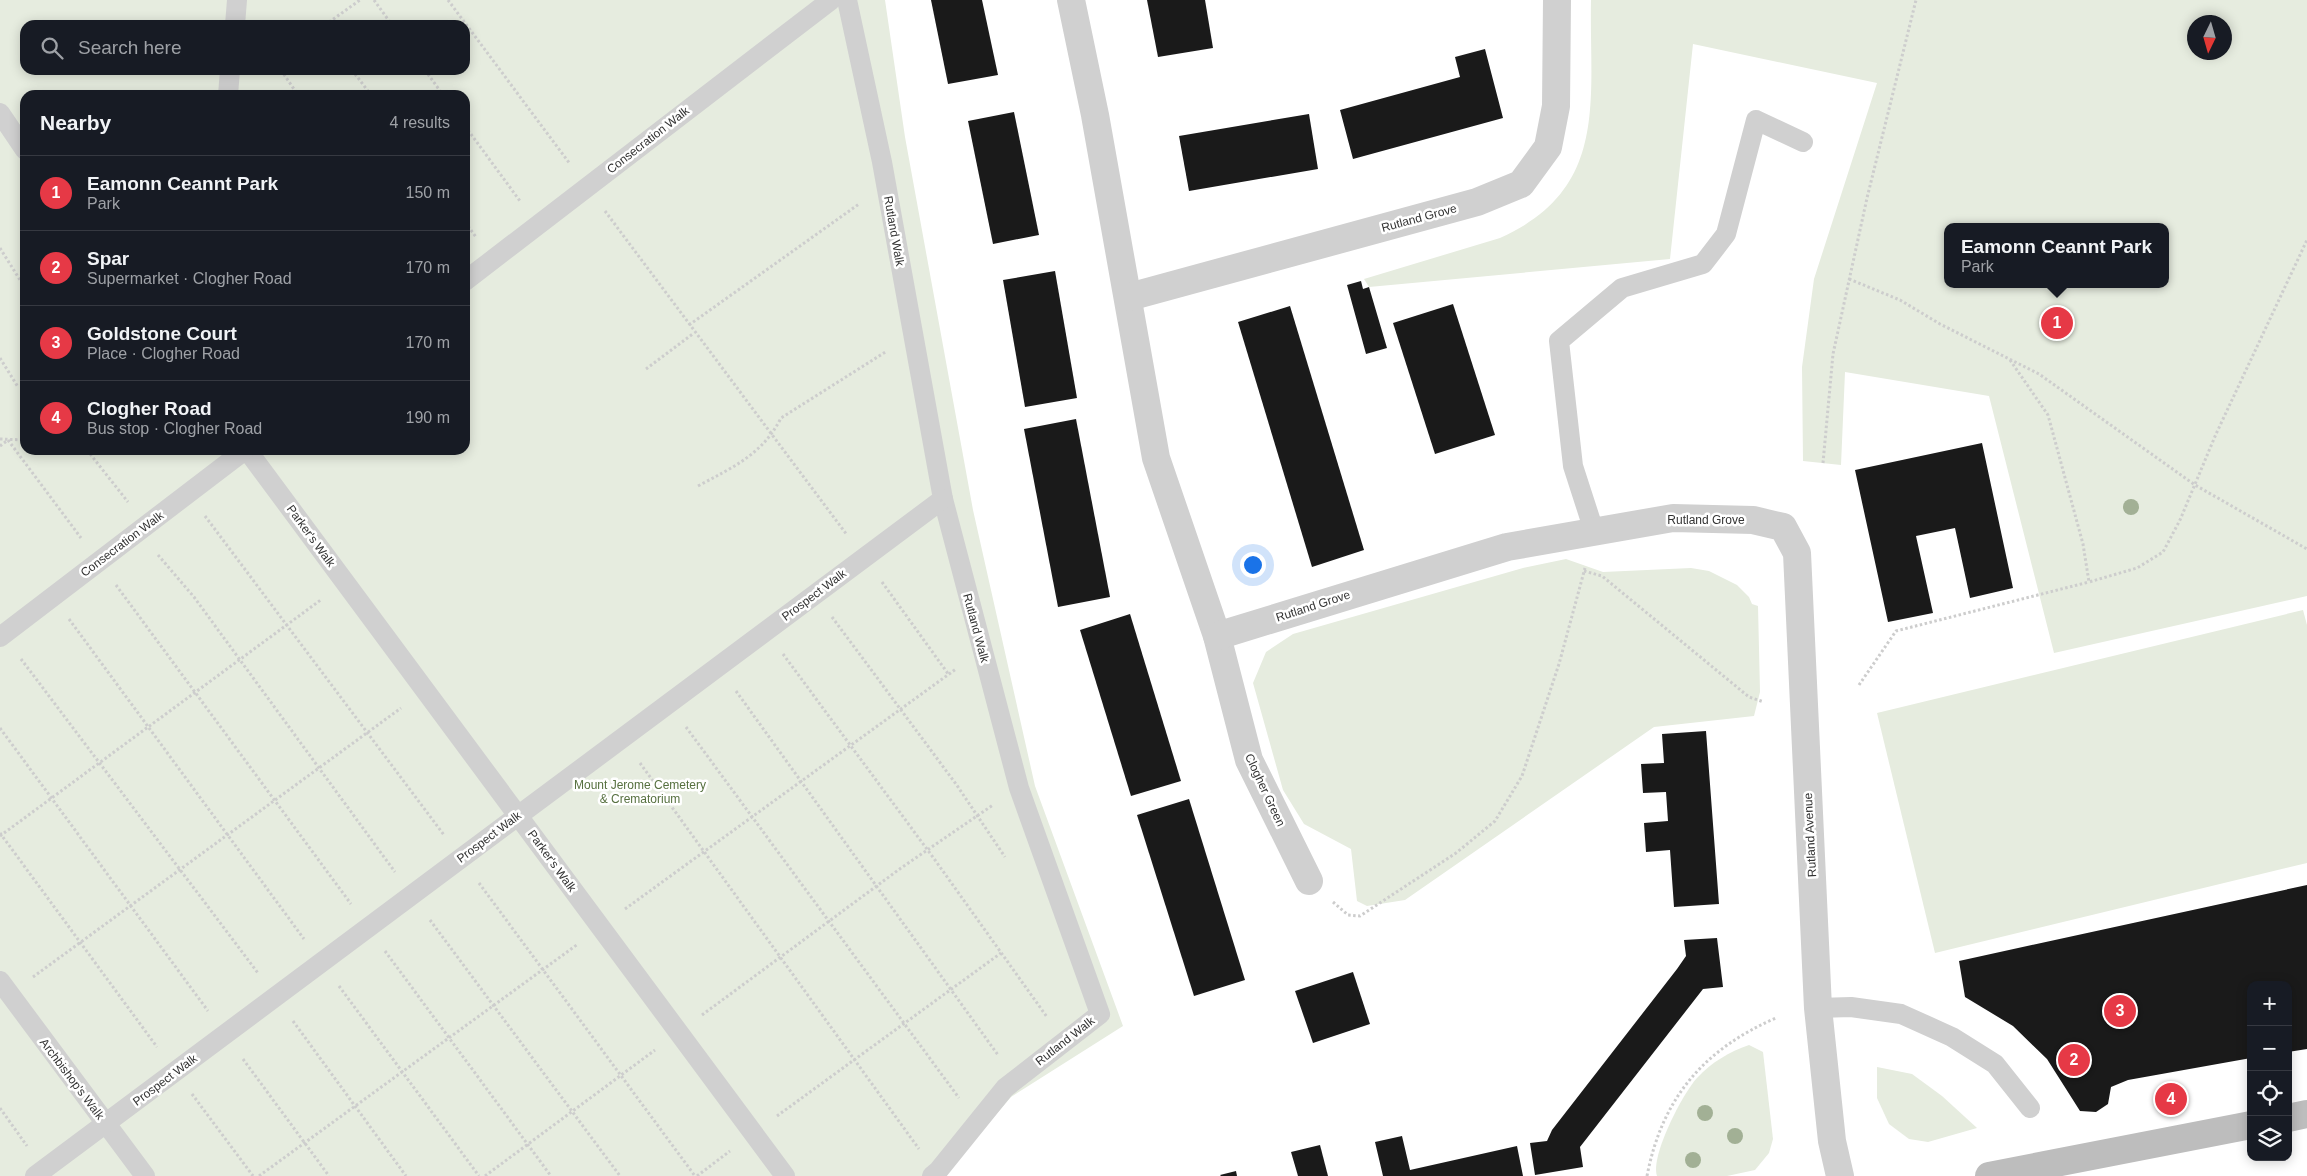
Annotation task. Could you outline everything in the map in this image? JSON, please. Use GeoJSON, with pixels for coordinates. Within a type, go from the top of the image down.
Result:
{"type":"FeatureCollection","features":[{"type":"Feature","properties":{"kind":"street"},"geometry":{"type":"LineString","coordinates":[[1071,0],[1096,114],[1156,458],[1217,636]]}},
{"type":"Feature","properties":{"kind":"street","name":"Rutland Grove"},"geometry":{"type":"LineString","coordinates":[[1129,297],[1477,202],[1521,184],[1548,147],[1556,106],[1557,0]]}},
{"type":"Feature","properties":{"kind":"street","name":"Rutland Grove"},"geometry":{"type":"LineString","coordinates":[[1217,636],[1507,546],[1673,518],[1753,520]]}},
{"type":"Feature","properties":{"kind":"street","name":"Rutland Avenue"},"geometry":{"type":"LineString","coordinates":[[1753,520],[1783,527],[1797,553],[1818,1008],[1831,1135],[1840,1176]]}},
{"type":"Feature","properties":{"kind":"street","name":"Clogher Green"},"geometry":{"type":"LineString","coordinates":[[1217,636],[1249,760],[1310,881]]}},
{"type":"Feature","properties":{"kind":"street"},"geometry":{"type":"LineString","coordinates":[[2292,1117],[2307,1114]]}},
{"type":"Feature","properties":{"kind":"street"},"geometry":{"type":"LineString","coordinates":[[1989,1176],[2247,1126]]}},
{"type":"Feature","properties":{"kind":"lane"},"geometry":{"type":"LineString","coordinates":[[235,20],[237,0]]}},
{"type":"Feature","properties":{"kind":"lane","name":"Consecration Walk"},"geometry":{"type":"LineString","coordinates":[[470,277],[830,0]]}},
{"type":"Feature","properties":{"kind":"lane","name":"Rutland Walk"},"geometry":{"type":"LineString","coordinates":[[847,0],[886,184],[943,499],[1018,788],[1100,1014],[1005,1088],[933,1175]]}},
{"type":"Feature","properties":{"kind":"lane"},"geometry":{"type":"LineString","coordinates":[[228,90],[230,75]]}},
{"type":"Feature","properties":{"kind":"lane"},"geometry":{"type":"LineString","coordinates":[[0,113],[20,143]]}},
{"type":"Feature","properties":{"kind":"lane"},"geometry":{"type":"LineString","coordinates":[[1594,532],[1573,466],[1559,340],[1622,288],[1703,264],[1726,234],[1756,120],[1803,142]]}},
{"type":"Feature","properties":{"kind":"lane","name":"Consecration Walk"},"geometry":{"type":"LineString","coordinates":[[2,636],[239,455]]}},
{"type":"Feature","properties":{"kind":"lane","name":"Parker's Walk"},"geometry":{"type":"LineString","coordinates":[[250,455],[785,1176]]}},
{"type":"Feature","properties":{"kind":"lane","name":"Prospect Walk"},"geometry":{"type":"LineString","coordinates":[[40,1173],[943,499]]}},
{"type":"Feature","properties":{"kind":"lane","name":"Archbishop's Walk"},"geometry":{"type":"LineString","coordinates":[[5,988],[145,1176]]}},
{"type":"Feature","properties":{"kind":"lane"},"geometry":{"type":"LineString","coordinates":[[1818,1008],[1851,1006],[1901,1014],[1952,1037],[1995,1064],[2030,1108]]}},
{"type":"Feature","properties":{"kind":"path"},"geometry":{"type":"LineString","coordinates":[[332,20],[360,0]]}},
{"type":"Feature","properties":{"kind":"path"},"geometry":{"type":"LineString","coordinates":[[374,0],[388,20]]}},
{"type":"Feature","properties":{"kind":"path"},"geometry":{"type":"LineString","coordinates":[[448,0],[463,20]]}},
{"type":"Feature","properties":{"kind":"path"},"geometry":{"type":"LineString","coordinates":[[1823,463],[1833,354],[1867,198],[1916,0]]}},
{"type":"Feature","properties":{"kind":"path"},"geometry":{"type":"LineString","coordinates":[[470,30],[949,675]]}},
{"type":"Feature","properties":{"kind":"path"},"geometry":{"type":"LineString","coordinates":[[284,75],[295,90]]}},
{"type":"Feature","properties":{"kind":"path"},"geometry":{"type":"LineString","coordinates":[[356,75],[366,90]]}},
{"type":"Feature","properties":{"kind":"path"},"geometry":{"type":"LineString","coordinates":[[429,75],[439,90]]}},
{"type":"Feature","properties":{"kind":"path"},"geometry":{"type":"LineString","coordinates":[[470,133],[538,225]]}},
{"type":"Feature","properties":{"kind":"path"},"geometry":{"type":"LineString","coordinates":[[689,325],[886,184]]}},
{"type":"Feature","properties":{"kind":"path"},"geometry":{"type":"LineString","coordinates":[[1859,685],[1896,632],[2137,568],[2163,552],[2307,240]]}},
{"type":"Feature","properties":{"kind":"path"},"geometry":{"type":"LineString","coordinates":[[0,248],[20,280]]}},
{"type":"Feature","properties":{"kind":"path"},"geometry":{"type":"LineString","coordinates":[[1850,279],[1900,300],[2039,374],[2195,485],[2307,550]]}},
{"type":"Feature","properties":{"kind":"path"},"geometry":{"type":"LineString","coordinates":[[646,369],[694,333]]}},
{"type":"Feature","properties":{"kind":"path"},"geometry":{"type":"LineString","coordinates":[[698,486],[748,459],[772,436],[781,418],[913,334]]}},
{"type":"Feature","properties":{"kind":"path"},"geometry":{"type":"LineString","coordinates":[[0,358],[18,387]]}},
{"type":"Feature","properties":{"kind":"path"},"geometry":{"type":"LineString","coordinates":[[2010,360],[2048,415],[2083,544],[2089,582]]}},
{"type":"Feature","properties":{"kind":"path"},"geometry":{"type":"LineString","coordinates":[[0,439],[20,440]]}},
{"type":"Feature","properties":{"kind":"path"},"geometry":{"type":"LineString","coordinates":[[0,446],[8,440]]}},
{"type":"Feature","properties":{"kind":"path"},"geometry":{"type":"LineString","coordinates":[[8,440],[551,1176]]}},
{"type":"Feature","properties":{"kind":"path"},"geometry":{"type":"LineString","coordinates":[[91,455],[142,528],[620,1176]]}},
{"type":"Feature","properties":{"kind":"path"},"geometry":{"type":"LineString","coordinates":[[1310,881],[1348,915],[1360,916],[1456,853],[1495,821],[1522,776],[1559,664],[1594,532]]}},
{"type":"Feature","properties":{"kind":"path"},"geometry":{"type":"LineString","coordinates":[[1584,571],[1602,576],[1749,697],[1764,702]]}},
{"type":"Feature","properties":{"kind":"path"},"geometry":{"type":"LineString","coordinates":[[253,1176],[0,834],[100,763],[345,582]]}},
{"type":"Feature","properties":{"kind":"path"},"geometry":{"type":"LineString","coordinates":[[816,594],[977,816],[1004,857]]}},
{"type":"Feature","properties":{"kind":"path"},"geometry":{"type":"LineString","coordinates":[[53,597],[479,1176]]}},
{"type":"Feature","properties":{"kind":"path"},"geometry":{"type":"LineString","coordinates":[[766,631],[928,850],[1065,1042]]}},
{"type":"Feature","properties":{"kind":"path"},"geometry":{"type":"LineString","coordinates":[[2,636],[276,997],[406,1176]]}},
{"type":"Feature","properties":{"kind":"path"},"geometry":{"type":"LineString","coordinates":[[718,667],[1016,1080]]}},
{"type":"Feature","properties":{"kind":"path"},"geometry":{"type":"LineString","coordinates":[[5,988],[80,943],[424,689]]}},
{"type":"Feature","properties":{"kind":"path"},"geometry":{"type":"LineString","coordinates":[[669,703],[828,922],[978,1122]]}},
{"type":"Feature","properties":{"kind":"path"},"geometry":{"type":"LineString","coordinates":[[0,728],[329,1176]]}},
{"type":"Feature","properties":{"kind":"path"},"geometry":{"type":"LineString","coordinates":[[622,738],[855,1060],[933,1175]]}},
{"type":"Feature","properties":{"kind":"path"},"geometry":{"type":"LineString","coordinates":[[485,1176],[877,886],[1018,788]]}},
{"type":"Feature","properties":{"kind":"path"},"geometry":{"type":"LineString","coordinates":[[697,1176],[1001,953]]}},
{"type":"Feature","properties":{"kind":"path"},"geometry":{"type":"LineString","coordinates":[[1646,1176],[1653,1144],[1674,1100],[1713,1055],[1756,1026],[1776,1018]]}},
{"type":"Feature","properties":{"kind":"path"},"geometry":{"type":"LineString","coordinates":[[0,1108],[40,1173]]}},
{"type":"Feature","properties":{"kind":"green space","name":"Mount Jerome Cemetery & Crematorium"},"geometry":{"type":"Polygon","coordinates":[[[0,0],[885,0],[905,137],[973,510],[1035,786],[1123,1026],[1011,1097],[943,1176],[0,1176],[0,0]]]}},
{"type":"Feature","properties":{"kind":"green space"},"geometry":{"type":"Polygon","coordinates":[[[1591,0],[2307,0],[2307,596],[2054,653],[1989,396],[1845,372],[1841,465],[1803,461],[1802,367],[1814,279],[1877,83],[1693,44],[1670,259],[1369,287],[1364,279],[1500,238],[1535,218],[1560,194],[1577,168],[1586,138],[1590,106],[1591,0]]]}},
{"type":"Feature","properties":{"kind":"green space"},"geometry":{"type":"Polygon","coordinates":[[[1566,559],[1603,572],[1691,568],[1709,571],[1737,585],[1749,597],[1752,604],[1758,606],[1760,692],[1754,716],[1654,727],[1405,900],[1367,906],[1357,901],[1351,849],[1304,824],[1283,790],[1253,683],[1266,652],[1293,634],[1523,568],[1566,559]]]}},
{"type":"Feature","properties":{"kind":"green space"},"geometry":{"type":"Polygon","coordinates":[[[2303,610],[2307,625],[2307,863],[1935,953],[1877,713],[2303,610]]]}},
{"type":"Feature","properties":{"kind":"green space"},"geometry":{"type":"Polygon","coordinates":[[[1749,1045],[1763,1052],[1773,1139],[1769,1153],[1755,1170],[1727,1176],[1657,1176],[1658,1154],[1663,1140],[1676,1110],[1691,1086],[1715,1062],[1749,1045]]]}},
{"type":"Feature","properties":{"kind":"green space"},"geometry":{"type":"Polygon","coordinates":[[[1877,1067],[1912,1074],[1942,1096],[1977,1128],[1928,1142],[1909,1139],[1889,1124],[1877,1098],[1877,1067]]]}},
{"type":"Feature","properties":{"kind":"building"},"geometry":{"type":"Polygon","coordinates":[[[931,0],[982,0],[998,75],[948,84],[931,0]]]}},
{"type":"Feature","properties":{"kind":"building"},"geometry":{"type":"Polygon","coordinates":[[[1147,0],[1205,0],[1213,48],[1158,57],[1147,0]]]}},
{"type":"Feature","properties":{"kind":"building"},"geometry":{"type":"Polygon","coordinates":[[[1485,49],[1503,118],[1353,159],[1340,110],[1460,77],[1455,57],[1485,49]]]}},
{"type":"Feature","properties":{"kind":"building"},"geometry":{"type":"Polygon","coordinates":[[[1014,112],[1039,235],[993,244],[968,121],[1014,112]]]}},
{"type":"Feature","properties":{"kind":"building"},"geometry":{"type":"Polygon","coordinates":[[[1309,114],[1318,169],[1189,191],[1179,136],[1309,114]]]}},
{"type":"Feature","properties":{"kind":"building"},"geometry":{"type":"Polygon","coordinates":[[[1055,271],[1077,398],[1025,407],[1003,280],[1055,271]]]}},
{"type":"Feature","properties":{"kind":"building"},"geometry":{"type":"Polygon","coordinates":[[[1361,281],[1363,289],[1369,287],[1387,348],[1366,354],[1347,285],[1361,281]]]}},
{"type":"Feature","properties":{"kind":"building"},"geometry":{"type":"Polygon","coordinates":[[[1453,304],[1495,435],[1435,454],[1393,323],[1453,304]]]}},
{"type":"Feature","properties":{"kind":"building"},"geometry":{"type":"Polygon","coordinates":[[[1290,306],[1364,550],[1312,567],[1238,322],[1290,306]]]}},
{"type":"Feature","properties":{"kind":"building"},"geometry":{"type":"Polygon","coordinates":[[[1076,419],[1110,597],[1058,607],[1024,429],[1076,419]]]}},
{"type":"Feature","properties":{"kind":"building"},"geometry":{"type":"Polygon","coordinates":[[[1982,443],[2013,588],[1970,598],[1955,528],[1916,536],[1933,613],[1888,622],[1855,470],[1982,443]]]}},
{"type":"Feature","properties":{"kind":"building"},"geometry":{"type":"Polygon","coordinates":[[[1130,614],[1181,781],[1131,796],[1080,630],[1130,614]]]}},
{"type":"Feature","properties":{"kind":"building"},"geometry":{"type":"Polygon","coordinates":[[[1706,731],[1719,904],[1674,907],[1670,850],[1646,852],[1644,823],[1668,821],[1666,792],[1643,793],[1641,764],[1664,763],[1662,734],[1706,731]]]}},
{"type":"Feature","properties":{"kind":"building"},"geometry":{"type":"Polygon","coordinates":[[[1189,799],[1245,980],[1194,996],[1137,815],[1189,799]]]}},
{"type":"Feature","properties":{"kind":"building"},"geometry":{"type":"Polygon","coordinates":[[[2307,885],[2307,1049],[2292,1051],[2292,981],[2247,981],[2247,1059],[2128,1080],[2111,1087],[2108,1104],[2096,1112],[2080,1111],[2047,1059],[2013,1026],[1965,997],[1959,961],[2307,885]]]}},
{"type":"Feature","properties":{"kind":"building"},"geometry":{"type":"Polygon","coordinates":[[[1717,938],[1723,987],[1703,989],[1580,1147],[1583,1167],[1535,1175],[1530,1143],[1547,1141],[1552,1130],[1686,956],[1684,940],[1717,938]]]}},
{"type":"Feature","properties":{"kind":"building"},"geometry":{"type":"Polygon","coordinates":[[[1353,972],[1370,1024],[1313,1043],[1295,991],[1353,972]]]}},
{"type":"Feature","properties":{"kind":"building"},"geometry":{"type":"Polygon","coordinates":[[[1402,1136],[1410,1170],[1517,1146],[1523,1176],[1383,1176],[1375,1142],[1402,1136]]]}},
{"type":"Feature","properties":{"kind":"building"},"geometry":{"type":"Polygon","coordinates":[[[1320,1145],[1328,1176],[1298,1176],[1291,1152],[1320,1145]]]}},
{"type":"Feature","properties":{"kind":"building"},"geometry":{"type":"Polygon","coordinates":[[[1236,1171],[1237,1176],[1220,1175],[1236,1171]]]}},
{"type":"Feature","properties":{"kind":"place","name":"Eamonn Ceannt Park"},"geometry":{"type":"Point","coordinates":[2057,323]}},
{"type":"Feature","properties":{"kind":"place","name":"Goldstone Court"},"geometry":{"type":"Point","coordinates":[2120,1011]}},
{"type":"Feature","properties":{"kind":"place","name":"Spar"},"geometry":{"type":"Point","coordinates":[2074,1060]}},
{"type":"Feature","properties":{"kind":"place","name":"Clogher Road"},"geometry":{"type":"Point","coordinates":[2171,1099]}}]}
